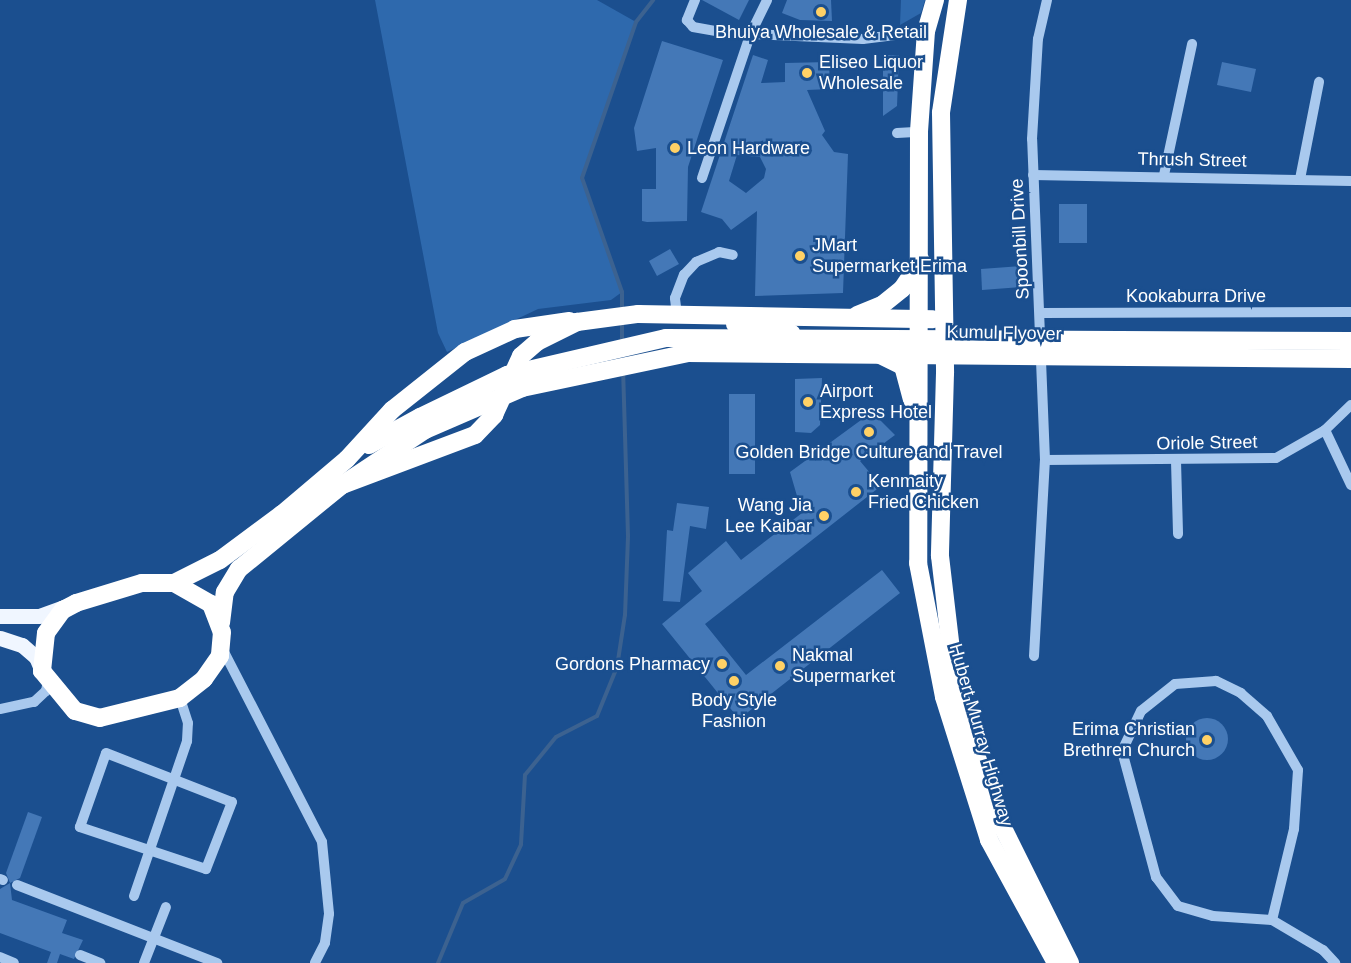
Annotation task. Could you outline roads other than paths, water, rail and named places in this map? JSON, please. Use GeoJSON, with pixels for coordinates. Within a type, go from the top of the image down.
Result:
{"type":"FeatureCollection","features":[{"type":"Feature","properties":{"kind":"highway","name":"Hubert Murray Highway"},"geometry":{"type":"LineString","coordinates":[[935,0],[926,32],[919,132],[922,319],[918,562],[944,697],[989,840],[1056,963]]}},
{"type":"Feature","properties":{"kind":"highway","name":"Hubert Murray Highway"},"geometry":{"type":"LineString","coordinates":[[958,0],[942,84],[944,319],[940,556],[954,675],[1002,826],[1070,963]]}},
{"type":"Feature","properties":{"kind":"highway"},"geometry":{"type":"LineString","coordinates":[[835,319],[882,305],[902,288],[921,260]]}},
{"type":"Feature","properties":{"kind":"highway"},"geometry":{"type":"LineString","coordinates":[[422,423],[239,568],[225,592],[221,623],[222,648],[213,668],[180,698],[100,718],[66,704],[45,676],[46,633],[63,610],[76,603],[142,583],[174,583],[220,560],[347,459],[392,410],[465,352],[532,324],[639,314],[944,319]]}},
{"type":"Feature","properties":{"kind":"highway"},"geometry":{"type":"LineString","coordinates":[[677,315],[846,341],[903,366],[912,388],[918,467]]}},
{"type":"Feature","properties":{"kind":"highway"},"geometry":{"type":"LineString","coordinates":[[342,485],[476,435],[494,415],[521,356],[582,321]]}},
{"type":"Feature","properties":{"kind":"highway","name":"Kumul Flyover"},"geometry":{"type":"LineString","coordinates":[[422,423],[507,375],[666,338],[1351,341]]}},
{"type":"Feature","properties":{"kind":"highway","name":"Kumul Flyover"},"geometry":{"type":"LineString","coordinates":[[422,423],[522,388],[656,356],[812,352],[1351,359]]}},
{"type":"Feature","properties":{"kind":"highway"},"geometry":{"type":"LineString","coordinates":[[347,459],[422,423]]}},
{"type":"Feature","properties":{"kind":"highway"},"geometry":{"type":"LineString","coordinates":[[174,583],[211,604],[221,623]]}},
{"type":"Feature","properties":{"kind":"main road"},"geometry":{"type":"LineString","coordinates":[[0,616],[39,616],[76,603]]}},
{"type":"Feature","properties":{"kind":"main road"},"geometry":{"type":"LineString","coordinates":[[0,638],[22,645],[36,657],[45,676]]}},
{"type":"Feature","properties":{"kind":"street"},"geometry":{"type":"LineString","coordinates":[[694,0],[687,20],[693,27],[750,35],[862,39],[926,32]]}},
{"type":"Feature","properties":{"kind":"street"},"geometry":{"type":"LineString","coordinates":[[702,178],[750,35],[767,0]]}},
{"type":"Feature","properties":{"kind":"street","name":"Spoonbill Drive"},"geometry":{"type":"LineString","coordinates":[[1034,656],[1045,460],[1041,313],[1032,175],[1038,39],[1047,0]]}},
{"type":"Feature","properties":{"kind":"street"},"geometry":{"type":"LineString","coordinates":[[1164,175],[1192,44]]}},
{"type":"Feature","properties":{"kind":"street"},"geometry":{"type":"LineString","coordinates":[[1300,178],[1319,82]]}},
{"type":"Feature","properties":{"kind":"street"},"geometry":{"type":"LineString","coordinates":[[897,133],[919,132]]}},
{"type":"Feature","properties":{"kind":"street","name":"Thrush Street"},"geometry":{"type":"LineString","coordinates":[[1032,175],[1164,175],[1351,181]]}},
{"type":"Feature","properties":{"kind":"street"},"geometry":{"type":"LineString","coordinates":[[677,315],[675,298],[696,262],[719,252],[733,255]]}},
{"type":"Feature","properties":{"kind":"street","name":"Kookaburra Drive"},"geometry":{"type":"LineString","coordinates":[[1041,313],[1351,312]]}},
{"type":"Feature","properties":{"kind":"street","name":"Oriole Street"},"geometry":{"type":"LineString","coordinates":[[1045,460],[1176,461],[1276,458],[1324,430],[1351,405]]}},
{"type":"Feature","properties":{"kind":"street"},"geometry":{"type":"LineString","coordinates":[[1324,430],[1346,467],[1351,485]]}},
{"type":"Feature","properties":{"kind":"street"},"geometry":{"type":"LineString","coordinates":[[1176,461],[1178,534]]}},
{"type":"Feature","properties":{"kind":"street"},"geometry":{"type":"LineString","coordinates":[[222,648],[322,842],[329,895],[325,944],[315,963]]}},
{"type":"Feature","properties":{"kind":"street"},"geometry":{"type":"LineString","coordinates":[[0,709],[34,702],[46,691],[45,676]]}},
{"type":"Feature","properties":{"kind":"street"},"geometry":{"type":"LineString","coordinates":[[1272,920],[1294,829],[1298,770],[1267,716],[1241,693],[1216,681],[1175,684],[1141,711],[1122,751],[1156,877],[1178,906],[1213,916],[1272,920],[1323,950],[1335,963]]}},
{"type":"Feature","properties":{"kind":"street"},"geometry":{"type":"LineString","coordinates":[[134,896],[189,732],[180,698]]}},
{"type":"Feature","properties":{"kind":"street"},"geometry":{"type":"LineString","coordinates":[[106,753],[232,802],[206,869],[150,850],[80,826],[106,753]]}},
{"type":"Feature","properties":{"kind":"street"},"geometry":{"type":"LineString","coordinates":[[17,885],[217,963]]}},
{"type":"Feature","properties":{"kind":"street"},"geometry":{"type":"LineString","coordinates":[[144,963],[166,907]]}},
{"type":"Feature","properties":{"kind":"street"},"geometry":{"type":"LineString","coordinates":[[307,963],[325,944]]}},
{"type":"Feature","properties":{"kind":"street"},"geometry":{"type":"LineString","coordinates":[[80,955],[100,963]]}},
{"type":"Feature","properties":{"kind":"street"},"geometry":{"type":"LineString","coordinates":[[0,957],[14,963]]}},
{"type":"Feature","properties":{"kind":"waterway"},"geometry":{"type":"LineString","coordinates":[[622,310],[622,292],[582,178],[636,22],[653,0]]}},
{"type":"Feature","properties":{"kind":"waterway"},"geometry":{"type":"LineString","coordinates":[[622,321],[622,343]]}},
{"type":"Feature","properties":{"kind":"waterway"},"geometry":{"type":"LineString","coordinates":[[438,963],[463,903],[505,879],[521,844],[525,775],[556,737],[597,716],[617,667],[625,615],[628,536],[623,372]]}},
{"type":"Feature","properties":{"kind":"place","name":"Bhuiya Wholesale & Retail"},"geometry":{"type":"Point","coordinates":[821,12]}},
{"type":"Feature","properties":{"kind":"place","name":"Eliseo Liquor Wholesale"},"geometry":{"type":"Point","coordinates":[807,73]}},
{"type":"Feature","properties":{"kind":"place","name":"Leon Hardware"},"geometry":{"type":"Point","coordinates":[675,148]}},
{"type":"Feature","properties":{"kind":"place","name":"JMart Supermarket Erima"},"geometry":{"type":"Point","coordinates":[800,256]}},
{"type":"Feature","properties":{"kind":"place","name":"Airport Express Hotel"},"geometry":{"type":"Point","coordinates":[808,402]}},
{"type":"Feature","properties":{"kind":"place","name":"Golden Bridge Culture and Travel"},"geometry":{"type":"Point","coordinates":[869,432]}},
{"type":"Feature","properties":{"kind":"place","name":"Kenmaity Fried Chicken"},"geometry":{"type":"Point","coordinates":[856,492]}},
{"type":"Feature","properties":{"kind":"place","name":"Wang Jia Lee Kaibar"},"geometry":{"type":"Point","coordinates":[824,516]}},
{"type":"Feature","properties":{"kind":"place","name":"Gordons Pharmacy"},"geometry":{"type":"Point","coordinates":[722,664]}},
{"type":"Feature","properties":{"kind":"place","name":"Nakmal Supermarket"},"geometry":{"type":"Point","coordinates":[780,666]}},
{"type":"Feature","properties":{"kind":"place","name":"Body Style Fashion"},"geometry":{"type":"Point","coordinates":[734,681]}},
{"type":"Feature","properties":{"kind":"place","name":"Erima Christian Brethren Church"},"geometry":{"type":"Point","coordinates":[1207,740]}}]}
